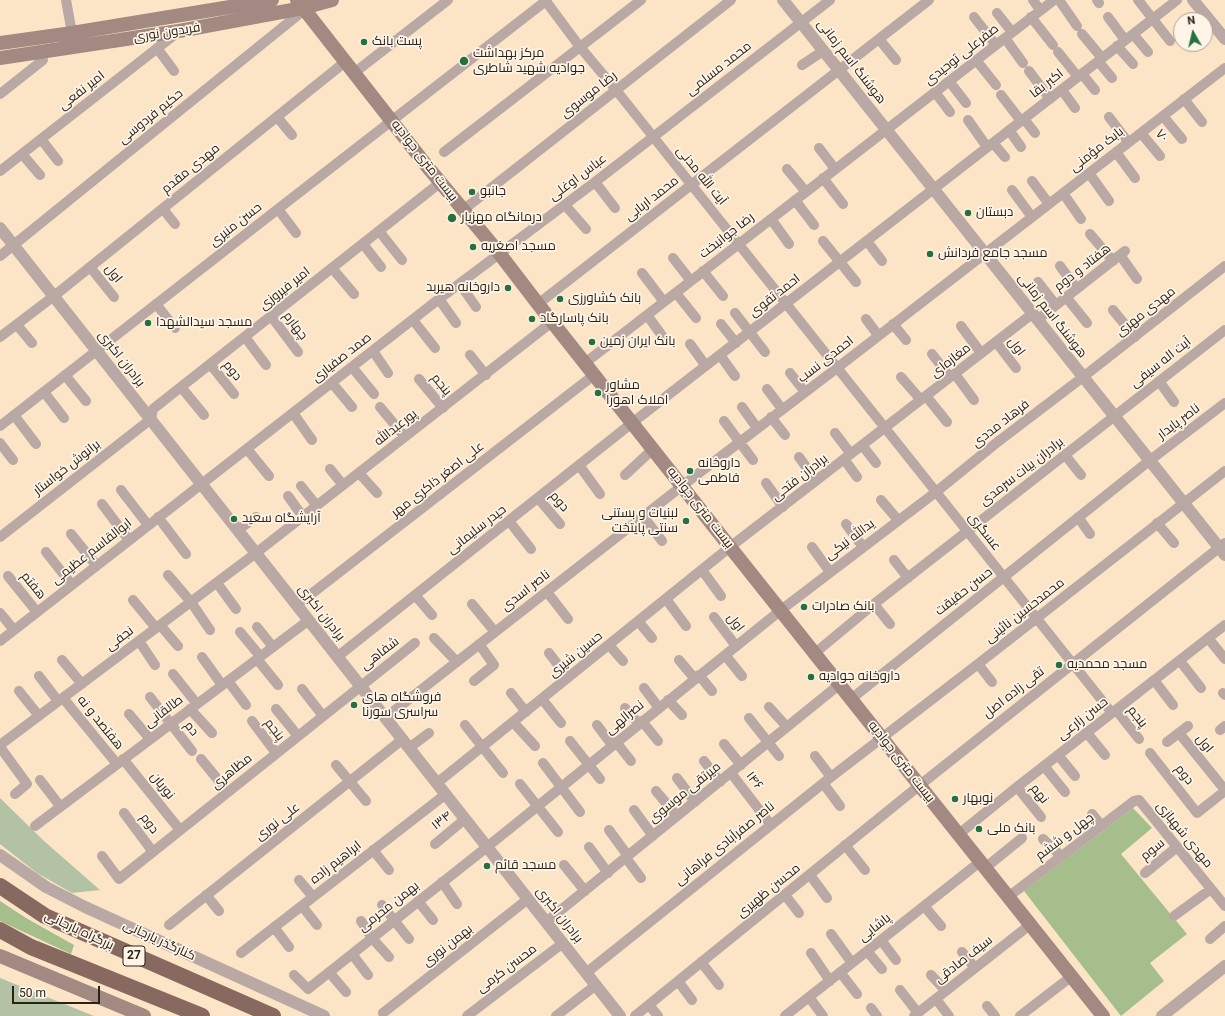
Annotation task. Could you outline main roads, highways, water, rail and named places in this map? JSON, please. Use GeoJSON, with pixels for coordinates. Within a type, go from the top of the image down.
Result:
{"type":"FeatureCollection","features":[{"type":"Feature","properties":{"kind":"highway","name":"بزرگراه یارجانی"},"geometry":{"type":"LineString","coordinates":[[0,886],[45,916],[272,1016]]}},
{"type":"Feature","properties":{"kind":"highway","name":"27"},"geometry":{"type":"LineString","coordinates":[[0,930],[31,948],[202,1016]]}},
{"type":"Feature","properties":{"kind":"main road","name":"فریدون نوری"},"geometry":{"type":"LineString","coordinates":[[0,43],[72,33],[272,0]]}},
{"type":"Feature","properties":{"kind":"main road","name":"فریدون نوری"},"geometry":{"type":"LineString","coordinates":[[0,58],[75,48],[180,31],[332,0]]}},
{"type":"Feature","properties":{"kind":"main road","name":"بیست متری جوادیه"},"geometry":{"type":"LineString","coordinates":[[301,6],[1104,1016]]}},
{"type":"Feature","properties":{"kind":"main road"},"geometry":{"type":"LineString","coordinates":[[72,33],[75,48]]}},
{"type":"Feature","properties":{"kind":"main road"},"geometry":{"type":"LineString","coordinates":[[0,956],[144,1016]]}},
{"type":"Feature","properties":{"kind":"place","name":"پست بانک"},"geometry":{"type":"Point","coordinates":[364,42]}},
{"type":"Feature","properties":{"kind":"place","name":"مرکز بهداشت جوادیه شهید شاطری"},"geometry":{"type":"Point","coordinates":[464,61]}},
{"type":"Feature","properties":{"kind":"place","name":"جانبو"},"geometry":{"type":"Point","coordinates":[472,192]}},
{"type":"Feature","properties":{"kind":"place","name":"دبستان"},"geometry":{"type":"Point","coordinates":[968,213]}},
{"type":"Feature","properties":{"kind":"place","name":"درمانگاه مهزیار"},"geometry":{"type":"Point","coordinates":[452,218]}},
{"type":"Feature","properties":{"kind":"place","name":"مسجد اصغریه"},"geometry":{"type":"Point","coordinates":[473,247]}},
{"type":"Feature","properties":{"kind":"place","name":"مسجد جامع فردانش"},"geometry":{"type":"Point","coordinates":[930,254]}},
{"type":"Feature","properties":{"kind":"place","name":"داروخانه هیربد"},"geometry":{"type":"Point","coordinates":[508,288]}},
{"type":"Feature","properties":{"kind":"place","name":"بانک کشاورزی"},"geometry":{"type":"Point","coordinates":[560,299]}},
{"type":"Feature","properties":{"kind":"place","name":"بانک پاسارگاد"},"geometry":{"type":"Point","coordinates":[532,319]}},
{"type":"Feature","properties":{"kind":"place","name":"مسجد سیدالشهدا"},"geometry":{"type":"Point","coordinates":[148,323]}},
{"type":"Feature","properties":{"kind":"place","name":"بانک ایران زمین"},"geometry":{"type":"Point","coordinates":[592,342]}},
{"type":"Feature","properties":{"kind":"place","name":"مشاور املاک اهورا"},"geometry":{"type":"Point","coordinates":[598,393]}},
{"type":"Feature","properties":{"kind":"place","name":"داروخانه فاطمی"},"geometry":{"type":"Point","coordinates":[690,471]}},
{"type":"Feature","properties":{"kind":"place","name":"آرایشگاه سعید"},"geometry":{"type":"Point","coordinates":[234,519]}},
{"type":"Feature","properties":{"kind":"place","name":"لبنیات و بستنی سنتی پایتخت"},"geometry":{"type":"Point","coordinates":[686,521]}},
{"type":"Feature","properties":{"kind":"place","name":"بانک صادرات"},"geometry":{"type":"Point","coordinates":[804,607]}},
{"type":"Feature","properties":{"kind":"place","name":"مسجد محمدیه"},"geometry":{"type":"Point","coordinates":[1059,665]}},
{"type":"Feature","properties":{"kind":"place","name":"داروخانه جوادیه"},"geometry":{"type":"Point","coordinates":[811,677]}},
{"type":"Feature","properties":{"kind":"place","name":"فروشگاه های سراسری سورنا"},"geometry":{"type":"Point","coordinates":[354,705]}},
{"type":"Feature","properties":{"kind":"place","name":"نوبهار"},"geometry":{"type":"Point","coordinates":[955,799]}},
{"type":"Feature","properties":{"kind":"place","name":"بانک ملی"},"geometry":{"type":"Point","coordinates":[979,829]}},
{"type":"Feature","properties":{"kind":"place","name":"مسجد قائم"},"geometry":{"type":"Point","coordinates":[487,866]}}]}
